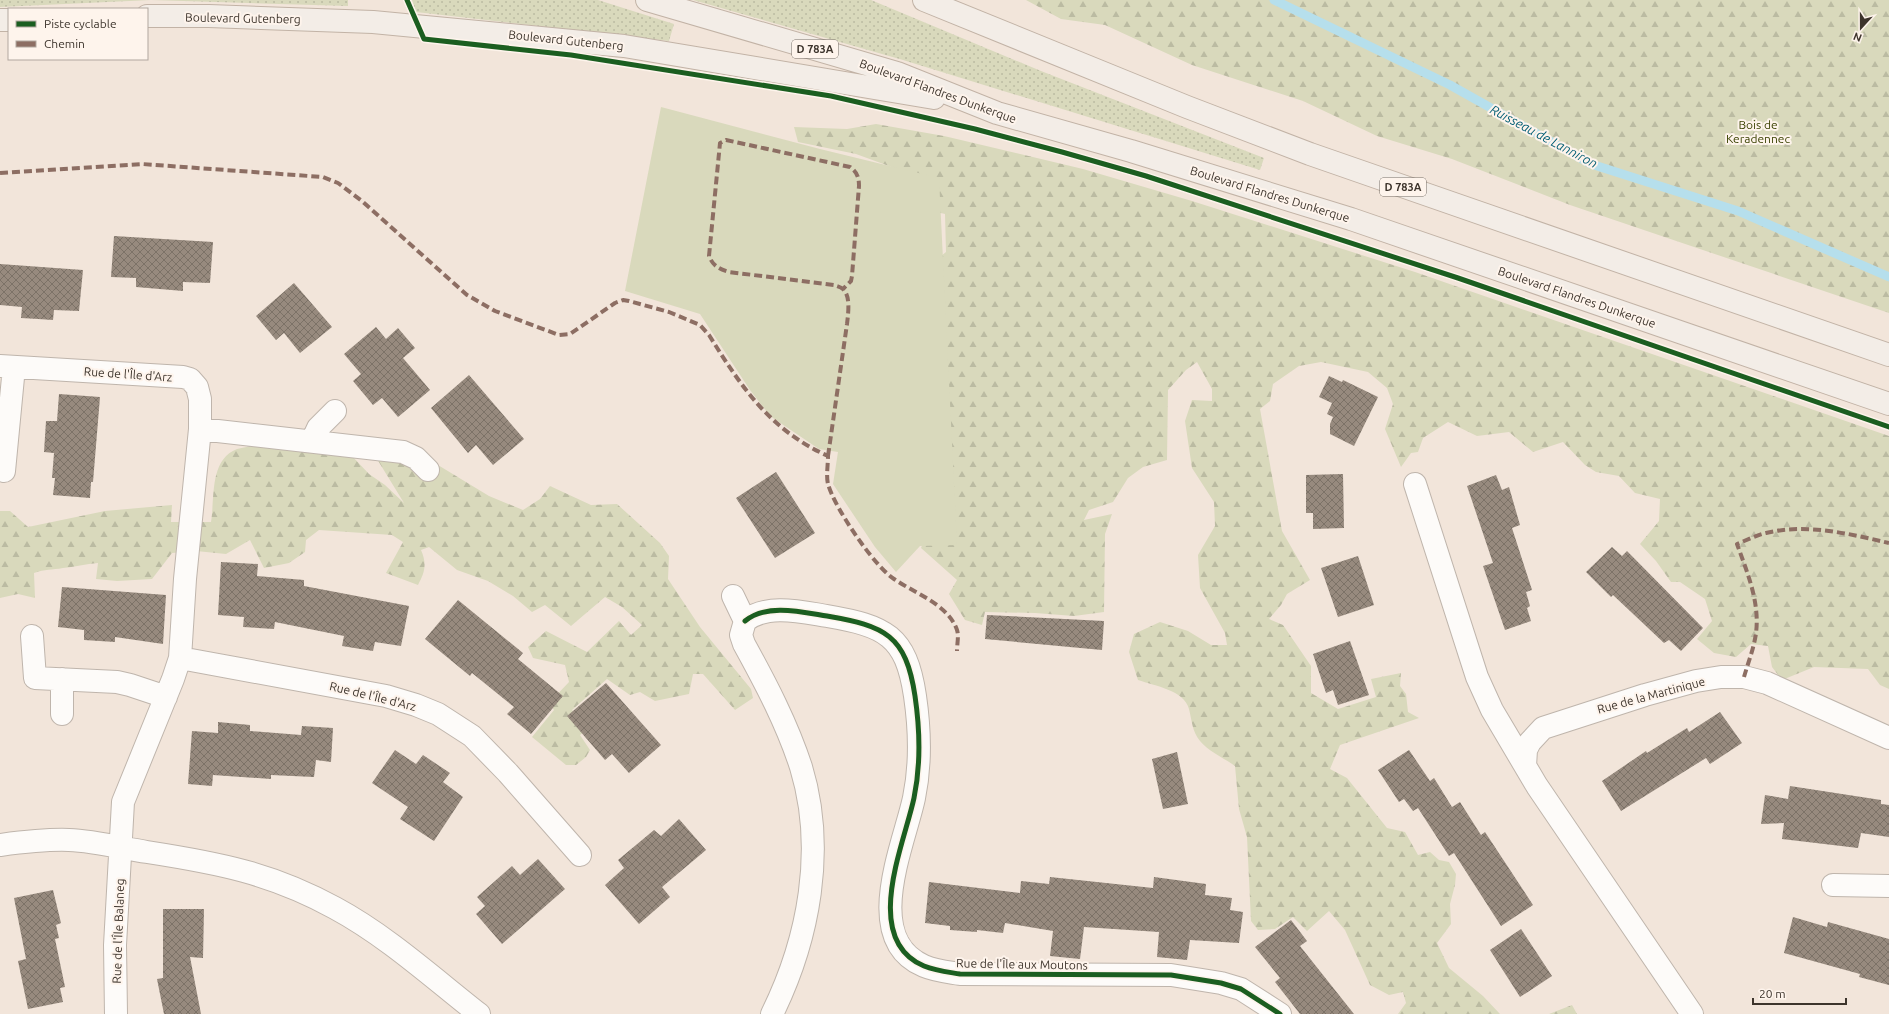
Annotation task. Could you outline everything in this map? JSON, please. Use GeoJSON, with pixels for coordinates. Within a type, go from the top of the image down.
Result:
{"type":"FeatureCollection","features":[{"type":"Feature","properties":{"kind":"main road","name":"Boulevard Flandres Dunkerque"},"geometry":{"type":"LineString","coordinates":[[647,0],[897,73],[997,113],[1131,151],[1351,219],[1889,404]]}},
{"type":"Feature","properties":{"kind":"main road","name":"D 783A"},"geometry":{"type":"LineString","coordinates":[[924,0],[1181,104],[1310,154],[1889,355]]}},
{"type":"Feature","properties":{"kind":"main road","name":"Boulevard Gutenberg"},"geometry":{"type":"LineString","coordinates":[[148,16],[209,16],[373,22],[624,46],[981,106]]}},
{"type":"Feature","properties":{"kind":"street","name":"Rue de l'Île d'Arz"},"geometry":{"type":"LineString","coordinates":[[4,471],[7,366],[183,377],[190,379],[197,387],[200,399],[200,429],[185,579],[180,658],[178,668],[123,802],[121,819],[121,848]]}},
{"type":"Feature","properties":{"kind":"street"},"geometry":{"type":"LineString","coordinates":[[312,441],[318,428],[335,412]]}},
{"type":"Feature","properties":{"kind":"street"},"geometry":{"type":"LineString","coordinates":[[200,429],[403,452],[416,458],[428,470]]}},
{"type":"Feature","properties":{"kind":"street"},"geometry":{"type":"LineString","coordinates":[[1415,484],[1477,676],[1492,710],[1537,786],[1692,1014]]}},
{"type":"Feature","properties":{"kind":"street"},"geometry":{"type":"LineString","coordinates":[[733,596],[746,621],[742,635],[744,644],[785,723],[802,769],[809,801],[811,829],[811,884],[807,912],[792,967],[772,1014]]}},
{"type":"Feature","properties":{"kind":"street","name":"Rue de l'Île aux Moutons"},"geometry":{"type":"LineString","coordinates":[[746,621],[752,616],[779,611],[798,611],[834,617],[874,627],[882,631],[900,647],[907,660],[919,718],[919,761],[914,797],[893,879],[890,900],[890,922],[893,932],[911,958],[923,966],[939,971],[960,974],[1171,975],[1214,982],[1241,989],[1280,1014]]}},
{"type":"Feature","properties":{"kind":"street"},"geometry":{"type":"LineString","coordinates":[[32,636],[35,678],[130,685],[166,697]]}},
{"type":"Feature","properties":{"kind":"street","name":"Rue de l'Île d'Arz"},"geometry":{"type":"LineString","coordinates":[[180,658],[386,696],[416,705],[438,714],[466,732],[489,753],[580,855]]}},
{"type":"Feature","properties":{"kind":"street","name":"Rue de la Martinique"},"geometry":{"type":"LineString","coordinates":[[1525,766],[1526,750],[1530,742],[1543,728],[1644,695],[1696,681],[1721,677],[1744,677],[1767,683],[1889,738]]}},
{"type":"Feature","properties":{"kind":"street"},"geometry":{"type":"LineString","coordinates":[[62,679],[62,714]]}},
{"type":"Feature","properties":{"kind":"street"},"geometry":{"type":"LineString","coordinates":[[0,845],[48,840],[71,840],[234,867],[267,877],[299,890],[336,908],[357,921],[390,944],[479,1014]]}},
{"type":"Feature","properties":{"kind":"street","name":"Rue de l'Île Balaneg"},"geometry":{"type":"LineString","coordinates":[[116,1014],[115,945],[121,848]]}},
{"type":"Feature","properties":{"kind":"street"},"geometry":{"type":"LineString","coordinates":[[1832,885],[1889,886]]}},
{"type":"Feature","properties":{"kind":"green space"},"geometry":{"type":"Polygon","coordinates":[[[0,0],[151,0],[0,7],[0,0]]]}},
{"type":"Feature","properties":{"kind":"green space"},"geometry":{"type":"Polygon","coordinates":[[[151,0],[348,0],[348,6],[151,0]]]}},
{"type":"Feature","properties":{"kind":"green space"},"geometry":{"type":"Polygon","coordinates":[[[412,0],[598,0],[674,24],[669,41],[416,12],[412,0]]]}},
{"type":"Feature","properties":{"kind":"green space"},"geometry":{"type":"Polygon","coordinates":[[[693,0],[871,0],[1041,71],[1264,158],[1260,170],[903,60],[693,0]]]}},
{"type":"Feature","properties":{"kind":"green space","name":"Bois de Keradennec"},"geometry":{"type":"Polygon","coordinates":[[[1026,0],[1889,0],[1889,313],[1570,205],[1452,159],[1377,136],[1303,101],[1192,65],[1105,25],[1061,19],[1026,0]]]}},
{"type":"Feature","properties":{"kind":"green space"},"geometry":{"type":"Polygon","coordinates":[[[661,107],[820,149],[939,178],[957,545],[920,546],[896,572],[875,547],[833,484],[838,452],[819,449],[770,416],[750,390],[700,314],[625,291],[661,107]]]}},
{"type":"Feature","properties":{"kind":"green space"},"geometry":{"type":"Polygon","coordinates":[[[876,124],[944,136],[1083,169],[1192,201],[1415,272],[1889,436],[1889,689],[1880,685],[1868,669],[1814,667],[1782,680],[1772,667],[1768,646],[1751,644],[1736,657],[1714,653],[1697,639],[1712,621],[1705,599],[1680,582],[1671,582],[1656,561],[1640,544],[1659,521],[1660,499],[1635,493],[1619,476],[1596,472],[1585,465],[1563,442],[1533,452],[1509,432],[1477,436],[1448,422],[1423,438],[1418,452],[1411,453],[1401,467],[1385,429],[1393,404],[1387,388],[1368,372],[1321,362],[1299,366],[1273,384],[1270,401],[1260,409],[1282,531],[1310,580],[1287,594],[1281,605],[1269,619],[1283,625],[1311,666],[1311,693],[1338,709],[1376,697],[1371,679],[1401,673],[1400,686],[1406,694],[1408,712],[1419,718],[1340,745],[1330,769],[1347,778],[1387,828],[1405,832],[1418,855],[1430,852],[1439,860],[1449,862],[1456,874],[1450,904],[1451,924],[1437,943],[1449,968],[1483,996],[1500,1014],[1398,1014],[1406,1003],[1403,992],[1389,995],[1370,985],[1345,930],[1329,911],[1307,931],[1293,917],[1275,929],[1258,930],[1251,921],[1247,837],[1239,809],[1235,766],[1203,745],[1194,730],[1189,709],[1181,697],[1168,690],[1138,680],[1129,652],[1134,634],[1160,622],[1188,631],[1211,645],[1227,645],[1225,633],[1200,588],[1198,555],[1215,526],[1214,502],[1192,468],[1185,421],[1192,400],[1212,401],[1212,389],[1197,362],[1186,370],[1168,390],[1167,460],[1143,467],[1128,478],[1113,502],[1089,510],[1084,520],[1112,514],[1105,534],[1104,612],[1074,616],[1035,613],[985,612],[982,625],[965,620],[949,594],[957,580],[921,548],[925,538],[930,265],[946,252],[945,214],[928,210],[908,173],[856,154],[798,142],[794,127],[847,129],[876,124]]]}},
{"type":"Feature","properties":{"kind":"green space"},"geometry":{"type":"Polygon","coordinates":[[[262,444],[352,456],[369,474],[385,485],[404,503],[377,459],[433,462],[489,496],[523,510],[540,499],[550,486],[591,505],[617,504],[660,543],[669,556],[668,579],[700,627],[751,689],[753,698],[735,710],[703,674],[693,674],[689,694],[655,701],[640,692],[630,695],[607,679],[572,710],[588,729],[580,735],[590,750],[586,757],[576,765],[566,765],[532,737],[554,710],[549,703],[569,682],[565,665],[533,658],[528,647],[546,631],[587,652],[619,621],[631,635],[642,625],[622,607],[605,597],[571,626],[545,605],[532,612],[513,596],[488,581],[457,570],[429,547],[421,550],[425,564],[418,585],[386,573],[403,542],[392,535],[319,530],[306,540],[305,552],[289,563],[264,568],[250,540],[226,554],[196,551],[172,553],[152,579],[117,581],[96,579],[98,563],[45,570],[34,573],[35,598],[18,594],[0,598],[0,511],[10,511],[28,527],[105,511],[172,505],[171,522],[211,522],[215,481],[222,462],[228,454],[237,449],[262,444]]]}},
{"type":"Feature","properties":{"kind":"green space"},"geometry":{"type":"Polygon","coordinates":[[[1572,1005],[1577,1014],[1549,1014],[1572,1005]]]}},
{"type":"Feature","properties":{"kind":"building"},"geometry":{"type":"Polygon","coordinates":[[[114,236],[213,242],[210,283],[183,282],[183,291],[136,287],[136,278],[111,277],[114,236]]]}},
{"type":"Feature","properties":{"kind":"building"},"geometry":{"type":"Polygon","coordinates":[[[0,264],[83,270],[79,311],[54,310],[53,320],[21,318],[22,307],[0,305],[0,264]]]}},
{"type":"Feature","properties":{"kind":"building"},"geometry":{"type":"Polygon","coordinates":[[[294,283],[332,327],[300,353],[284,333],[276,340],[256,316],[294,283]]]}},
{"type":"Feature","properties":{"kind":"building"},"geometry":{"type":"Polygon","coordinates":[[[376,327],[386,339],[398,328],[415,348],[403,358],[430,390],[398,417],[382,398],[373,405],[353,381],[361,374],[344,354],[376,327]]]}},
{"type":"Feature","properties":{"kind":"building"},"geometry":{"type":"Polygon","coordinates":[[[469,375],[524,439],[493,465],[476,445],[468,453],[431,408],[469,375]]]}},
{"type":"Feature","properties":{"kind":"building"},"geometry":{"type":"Polygon","coordinates":[[[1329,376],[1342,382],[1343,380],[1378,397],[1354,446],[1330,434],[1330,424],[1333,417],[1327,414],[1332,403],[1319,397],[1329,376]]]}},
{"type":"Feature","properties":{"kind":"building"},"geometry":{"type":"Polygon","coordinates":[[[59,394],[100,397],[93,482],[91,482],[90,498],[53,495],[55,478],[52,478],[54,453],[44,452],[46,421],[57,421],[59,394]]]}},
{"type":"Feature","properties":{"kind":"building"},"geometry":{"type":"Polygon","coordinates":[[[776,472],[815,533],[775,558],[736,498],[776,472]]]}},
{"type":"Feature","properties":{"kind":"building"},"geometry":{"type":"Polygon","coordinates":[[[1343,474],[1344,528],[1313,529],[1313,513],[1306,513],[1306,475],[1343,474]]]}},
{"type":"Feature","properties":{"kind":"building"},"geometry":{"type":"Polygon","coordinates":[[[1496,475],[1502,490],[1509,487],[1520,525],[1512,528],[1532,590],[1526,592],[1530,606],[1527,608],[1531,621],[1505,630],[1483,566],[1493,563],[1467,486],[1496,475]]]}},
{"type":"Feature","properties":{"kind":"building"},"geometry":{"type":"Polygon","coordinates":[[[1612,547],[1622,556],[1627,551],[1703,628],[1681,651],[1669,640],[1664,643],[1613,595],[1611,597],[1586,572],[1612,547]]]}},
{"type":"Feature","properties":{"kind":"building"},"geometry":{"type":"Polygon","coordinates":[[[1358,556],[1374,605],[1338,617],[1321,568],[1358,556]]]}},
{"type":"Feature","properties":{"kind":"building"},"geometry":{"type":"Polygon","coordinates":[[[221,562],[258,564],[257,576],[304,580],[304,586],[409,606],[401,646],[375,642],[373,651],[342,646],[344,636],[275,622],[274,629],[243,627],[244,617],[218,615],[221,562]]]}},
{"type":"Feature","properties":{"kind":"building"},"geometry":{"type":"Polygon","coordinates":[[[62,587],[166,595],[163,644],[115,637],[115,642],[84,640],[84,630],[58,627],[62,587]]]}},
{"type":"Feature","properties":{"kind":"building"},"geometry":{"type":"Polygon","coordinates":[[[458,600],[523,653],[518,659],[563,696],[531,734],[507,714],[514,707],[472,673],[470,676],[425,639],[458,600]]]}},
{"type":"Feature","properties":{"kind":"building"},"geometry":{"type":"Polygon","coordinates":[[[987,615],[1104,621],[1102,650],[985,639],[987,615]]]}},
{"type":"Feature","properties":{"kind":"building"},"geometry":{"type":"Polygon","coordinates":[[[1350,641],[1369,695],[1338,705],[1333,690],[1326,693],[1313,654],[1350,641]]]}},
{"type":"Feature","properties":{"kind":"building"},"geometry":{"type":"Polygon","coordinates":[[[606,683],[661,745],[629,773],[612,754],[605,760],[567,716],[606,683]]]}},
{"type":"Feature","properties":{"kind":"building"},"geometry":{"type":"Polygon","coordinates":[[[1720,712],[1742,743],[1710,764],[1706,758],[1621,811],[1602,781],[1646,751],[1647,753],[1687,728],[1689,732],[1720,712]]]}},
{"type":"Feature","properties":{"kind":"building"},"geometry":{"type":"Polygon","coordinates":[[[218,722],[250,725],[250,731],[301,735],[302,726],[333,728],[331,762],[316,760],[314,777],[271,775],[271,779],[213,775],[212,786],[188,784],[192,731],[218,733],[218,722]]]}},
{"type":"Feature","properties":{"kind":"building"},"geometry":{"type":"Polygon","coordinates":[[[395,750],[416,764],[423,755],[450,773],[443,782],[463,797],[434,841],[400,819],[408,807],[372,783],[395,750]]]}},
{"type":"Feature","properties":{"kind":"building"},"geometry":{"type":"Polygon","coordinates":[[[1409,750],[1430,781],[1434,778],[1452,807],[1460,802],[1481,835],[1485,832],[1533,905],[1501,926],[1454,853],[1449,856],[1418,808],[1413,811],[1404,799],[1399,802],[1378,770],[1409,750]]]}},
{"type":"Feature","properties":{"kind":"building"},"geometry":{"type":"Polygon","coordinates":[[[1177,752],[1188,804],[1163,809],[1152,759],[1177,752]]]}},
{"type":"Feature","properties":{"kind":"building"},"geometry":{"type":"Polygon","coordinates":[[[1790,786],[1881,800],[1881,804],[1889,805],[1889,837],[1861,833],[1858,848],[1782,839],[1784,823],[1761,824],[1765,795],[1788,799],[1790,786]]]}},
{"type":"Feature","properties":{"kind":"building"},"geometry":{"type":"Polygon","coordinates":[[[679,819],[706,850],[662,887],[670,897],[639,924],[605,885],[624,868],[618,860],[654,830],[661,836],[679,819]]]}},
{"type":"Feature","properties":{"kind":"building"},"geometry":{"type":"Polygon","coordinates":[[[538,859],[565,889],[502,944],[476,914],[485,906],[477,897],[512,866],[520,875],[538,859]]]}},
{"type":"Feature","properties":{"kind":"building"},"geometry":{"type":"Polygon","coordinates":[[[1050,877],[1153,888],[1154,877],[1206,884],[1205,895],[1232,898],[1230,910],[1243,912],[1239,943],[1190,940],[1187,960],[1157,957],[1159,932],[1084,927],[1080,959],[1050,956],[1053,931],[1005,923],[1003,933],[977,930],[977,932],[950,930],[950,926],[925,923],[929,882],[1020,893],[1021,881],[1049,884],[1050,877]]]}},
{"type":"Feature","properties":{"kind":"building"},"geometry":{"type":"Polygon","coordinates":[[[53,890],[61,923],[56,925],[59,938],[55,939],[65,987],[60,988],[63,1002],[28,1009],[18,961],[26,959],[14,898],[53,890]]]}},
{"type":"Feature","properties":{"kind":"building"},"geometry":{"type":"Polygon","coordinates":[[[163,909],[204,909],[203,958],[190,957],[201,1014],[164,1014],[157,979],[163,978],[163,909]]]}},
{"type":"Feature","properties":{"kind":"building"},"geometry":{"type":"Polygon","coordinates":[[[1793,917],[1827,927],[1828,922],[1889,939],[1889,985],[1859,977],[1860,974],[1784,953],[1793,917]]]}},
{"type":"Feature","properties":{"kind":"building"},"geometry":{"type":"Polygon","coordinates":[[[1291,920],[1307,941],[1300,946],[1354,1014],[1300,1014],[1275,982],[1280,978],[1255,947],[1291,920]]]}},
{"type":"Feature","properties":{"kind":"building"},"geometry":{"type":"Polygon","coordinates":[[[1521,929],[1552,976],[1520,997],[1490,950],[1521,929]]]}},
{"type":"Feature","properties":{"kind":"waterway","name":"Ruisseau de Lanniron"},"geometry":{"type":"LineString","coordinates":[[1274,0],[1450,85],[1591,164],[1738,211],[1889,277]]}},
{"type":"Feature","properties":{"kind":"marked path"},"geometry":{"type":"LineString","coordinates":[[828,456],[847,324],[848,301],[846,292],[840,287],[834,285],[729,272],[714,265],[709,256],[720,143],[726,140],[850,167],[856,173],[859,186],[852,276],[851,281],[843,289]]}},
{"type":"Feature","properties":{"kind":"marked path"},"geometry":{"type":"LineString","coordinates":[[0,173],[142,164],[323,177],[338,183],[362,201],[467,295],[495,311],[559,335],[570,334],[615,303],[623,300],[669,312],[700,325],[709,335],[733,373],[759,406],[790,434],[808,446],[828,456],[828,484],[846,521],[876,562],[886,572],[894,579],[930,600],[953,621],[958,637],[957,651]]}},
{"type":"Feature","properties":{"kind":"marked path"},"geometry":{"type":"LineString","coordinates":[[1744,677],[1754,644],[1757,621],[1752,587],[1737,544],[1766,533],[1797,529],[1813,529],[1844,533],[1889,543]]}},
{"type":"Feature","properties":{"kind":"cycle path"},"geometry":{"type":"LineString","coordinates":[[407,0],[424,39],[571,55],[831,96],[975,129],[1146,176],[1458,278],[1889,427]]}},
{"type":"Feature","properties":{"kind":"cycle path"},"geometry":{"type":"LineString","coordinates":[[745,621],[754,615],[764,612],[785,610],[864,624],[889,637],[906,659],[911,675],[917,709],[919,760],[914,798],[896,865],[892,890],[891,913],[894,935],[905,953],[924,966],[960,974],[1171,975],[1221,983],[1241,989],[1280,1014]]}}]}
